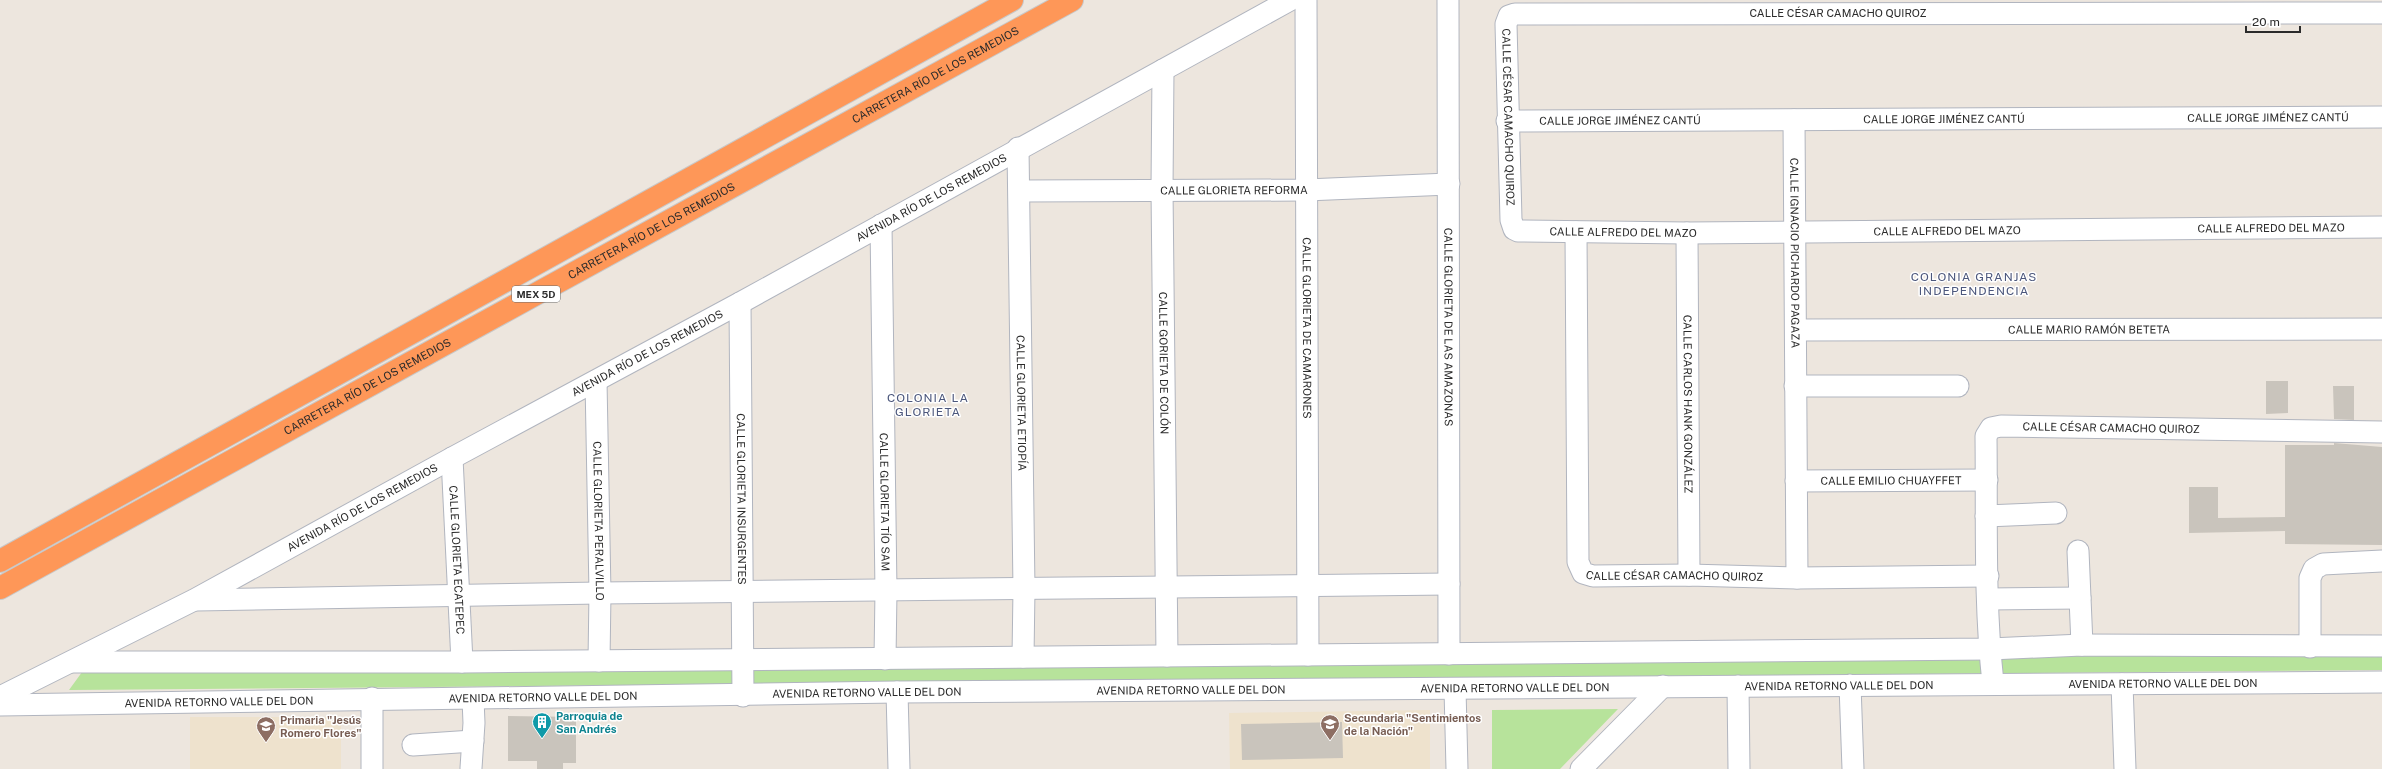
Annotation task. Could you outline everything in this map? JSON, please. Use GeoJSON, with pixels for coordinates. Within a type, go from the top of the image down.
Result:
{"type":"FeatureCollection","features":[{"type":"Feature","properties":{"kind":"highway","name":"MEX 5D"},"geometry":{"type":"LineString","coordinates":[[0,561],[1012,0]]}},
{"type":"Feature","properties":{"kind":"highway","name":"CARRETERA RÍO DE LOS REMEDIOS"},"geometry":{"type":"LineString","coordinates":[[0,588],[1072,0]]}},
{"type":"Feature","properties":{"kind":"street","name":"AVENIDA RÍO DE LOS REMEDIOS"},"geometry":{"type":"LineString","coordinates":[[0,697],[73,662],[194,600],[452,458],[740,303],[1018,148],[1290,0]]}},
{"type":"Feature","properties":{"kind":"street","name":"CALLE GLORIETA DE CAMARONES"},"geometry":{"type":"LineString","coordinates":[[1306,0],[1308,655]]}},
{"type":"Feature","properties":{"kind":"street","name":"CALLE GLORIETA DE LAS AMAZONAS"},"geometry":{"type":"LineString","coordinates":[[1448,0],[1449,654]]}},
{"type":"Feature","properties":{"kind":"street","name":"CALLE CÉSAR CAMACHO QUIROZ"},"geometry":{"type":"LineString","coordinates":[[1514,229],[1511,220],[1507,121],[1506,24],[1509,16],[1515,14],[2382,13]]}},
{"type":"Feature","properties":{"kind":"street","name":"CALLE GORIETA DE COLÓN"},"geometry":{"type":"LineString","coordinates":[[1163,70],[1162,189],[1167,656]]}},
{"type":"Feature","properties":{"kind":"street","name":"CALLE JORGE JIMÉNEZ CANTÚ"},"geometry":{"type":"LineString","coordinates":[[1507,121],[2382,117]]}},
{"type":"Feature","properties":{"kind":"street","name":"CALLE IGNACIO PICHARDO PAGAZA"},"geometry":{"type":"LineString","coordinates":[[1794,120],[1796,232],[1795,386],[1797,578]]}},
{"type":"Feature","properties":{"kind":"street","name":"CALLE GLORIETA ETIOPÍA"},"geometry":{"type":"LineString","coordinates":[[1018,148],[1020,191],[1024,589],[1023,657]]}},
{"type":"Feature","properties":{"kind":"street","name":"CALLE GLORIETA REFORMA"},"geometry":{"type":"LineString","coordinates":[[1020,191],[1162,189],[1306,190],[1449,184]]}},
{"type":"Feature","properties":{"kind":"street","name":"CALLE GLORIETA TÍO SAM"},"geometry":{"type":"LineString","coordinates":[[881,225],[886,591],[885,659]]}},
{"type":"Feature","properties":{"kind":"street","name":"CALLE ALFREDO DEL MAZO"},"geometry":{"type":"LineString","coordinates":[[1514,229],[1522,232],[1687,233],[2382,227]]}},
{"type":"Feature","properties":{"kind":"street","name":"CALLE CÉSAR CAMACHO QUIROZ"},"geometry":{"type":"LineString","coordinates":[[1576,232],[1580,568],[1583,573],[1593,576],[1689,575],[1797,578],[1988,576]]}},
{"type":"Feature","properties":{"kind":"street","name":"CALLE CARLOS HANK GONZÁLEZ"},"geometry":{"type":"LineString","coordinates":[[1687,233],[1689,575]]}},
{"type":"Feature","properties":{"kind":"street","name":"CALLE GLORIETA INSURGENTES"},"geometry":{"type":"LineString","coordinates":[[740,303],[743,696]]}},
{"type":"Feature","properties":{"kind":"street","name":"CALLE MARIO RAMÓN BETETA"},"geometry":{"type":"LineString","coordinates":[[1796,330],[2382,328]]}},
{"type":"Feature","properties":{"kind":"street","name":"CALLE GLORIETA PERALVILLO"},"geometry":{"type":"LineString","coordinates":[[596,381],[600,593],[599,661]]}},
{"type":"Feature","properties":{"kind":"street"},"geometry":{"type":"LineString","coordinates":[[1795,386],[1958,386]]}},
{"type":"Feature","properties":{"kind":"street","name":"CALLE CÉSAR CAMACHO QUIROZ"},"geometry":{"type":"LineString","coordinates":[[1993,683],[1990,649],[1986,516],[1987,432],[1991,428],[2001,426],[2382,432]]}},
{"type":"Feature","properties":{"kind":"street","name":"CALLE GLORIETA ECATEPEC"},"geometry":{"type":"LineString","coordinates":[[452,458],[462,662]]}},
{"type":"Feature","properties":{"kind":"street","name":"CALLE EMILIO CHUAYFFET"},"geometry":{"type":"LineString","coordinates":[[1796,481],[1987,480]]}},
{"type":"Feature","properties":{"kind":"street"},"geometry":{"type":"LineString","coordinates":[[1986,516],[2056,513]]}},
{"type":"Feature","properties":{"kind":"street"},"geometry":{"type":"LineString","coordinates":[[2078,551],[2082,645]]}},
{"type":"Feature","properties":{"kind":"street"},"geometry":{"type":"LineString","coordinates":[[2310,647],[2310,578],[2314,569],[2323,564],[2382,561]]}},
{"type":"Feature","properties":{"kind":"street"},"geometry":{"type":"LineString","coordinates":[[194,600],[600,593],[1449,584]]}},
{"type":"Feature","properties":{"kind":"street"},"geometry":{"type":"LineString","coordinates":[[1988,599],[2080,598]]}},
{"type":"Feature","properties":{"kind":"street"},"geometry":{"type":"LineString","coordinates":[[73,662],[462,662],[885,659],[1990,649],[2082,645],[2310,647],[2382,646]]}},
{"type":"Feature","properties":{"kind":"street","name":"AVENIDA RETORNO VALLE DEL DON"},"geometry":{"type":"LineString","coordinates":[[0,704],[372,698],[473,699],[743,696],[898,692],[1455,689],[1993,683],[2122,684],[2382,682]]}},
{"type":"Feature","properties":{"kind":"street"},"geometry":{"type":"LineString","coordinates":[[2122,684],[2125,769]]}},
{"type":"Feature","properties":{"kind":"street"},"geometry":{"type":"LineString","coordinates":[[1850,685],[1853,769]]}},
{"type":"Feature","properties":{"kind":"street"},"geometry":{"type":"LineString","coordinates":[[1581,769],[1663,686]]}},
{"type":"Feature","properties":{"kind":"street"},"geometry":{"type":"LineString","coordinates":[[1738,686],[1739,769]]}},
{"type":"Feature","properties":{"kind":"street"},"geometry":{"type":"LineString","coordinates":[[1455,689],[1457,769]]}},
{"type":"Feature","properties":{"kind":"street"},"geometry":{"type":"LineString","coordinates":[[898,692],[899,769]]}},
{"type":"Feature","properties":{"kind":"street"},"geometry":{"type":"LineString","coordinates":[[372,698],[372,769]]}},
{"type":"Feature","properties":{"kind":"street"},"geometry":{"type":"LineString","coordinates":[[471,768],[473,741],[473,699]]}},
{"type":"Feature","properties":{"kind":"street"},"geometry":{"type":"LineString","coordinates":[[413,745],[473,741]]}},
{"type":"Feature","properties":{"kind":"shaded area","name":"Secundaria \"Sentimientos de la Nación\""},"geometry":{"type":"Polygon","coordinates":[[[1430,710],[1430,769],[1230,769],[1229,713],[1430,710]]]}},
{"type":"Feature","properties":{"kind":"shaded area","name":"Primaria \"Jesús Romero Flores\""},"geometry":{"type":"Polygon","coordinates":[[[190,717],[341,717],[341,769],[190,769],[190,717]]]}},
{"type":"Feature","properties":{"kind":"green space"},"geometry":{"type":"Polygon","coordinates":[[[2382,651],[2382,670],[69,690],[85,668],[2382,651]]]}},
{"type":"Feature","properties":{"kind":"green space"},"geometry":{"type":"Polygon","coordinates":[[[1618,709],[1560,769],[1492,769],[1492,710],[1618,709]]]}},
{"type":"Feature","properties":{"kind":"building"},"geometry":{"type":"Polygon","coordinates":[[[2266,381],[2288,381],[2288,413],[2266,414],[2266,381]]]}},
{"type":"Feature","properties":{"kind":"building"},"geometry":{"type":"Polygon","coordinates":[[[2333,386],[2354,386],[2354,420],[2334,419],[2333,386]]]}},
{"type":"Feature","properties":{"kind":"building"},"geometry":{"type":"Polygon","coordinates":[[[2334,443],[2382,447],[2382,545],[2285,544],[2285,531],[2189,533],[2189,487],[2218,487],[2218,518],[2285,517],[2285,445],[2334,445],[2334,443]]]}},
{"type":"Feature","properties":{"kind":"building","name":"Parroquia de San Andrés"},"geometry":{"type":"Polygon","coordinates":[[[508,716],[576,717],[576,763],[563,763],[563,769],[537,769],[537,761],[508,761],[508,716]]]}},
{"type":"Feature","properties":{"kind":"building"},"geometry":{"type":"Polygon","coordinates":[[[1342,722],[1343,758],[1242,760],[1241,724],[1342,722]]]}},
{"type":"Feature","properties":{"kind":"place","name":"Parroquia de San Andrés"},"geometry":{"type":"Point","coordinates":[542,739]}},
{"type":"Feature","properties":{"kind":"place","name":"Secundaria \"Sentimientos de la Nación\""},"geometry":{"type":"Point","coordinates":[1330,741]}},
{"type":"Feature","properties":{"kind":"place","name":"Primaria \"Jesús Romero Flores\""},"geometry":{"type":"Point","coordinates":[266,743]}},
{"type":"Feature","properties":{"kind":"district","name":"COLONIA GRANJAS INDEPENDENCIA"},"geometry":{"type":"Point","coordinates":[1974,284]}},
{"type":"Feature","properties":{"kind":"district","name":"COLONIA LA GLORIETA"},"geometry":{"type":"Point","coordinates":[928,405]}}]}
